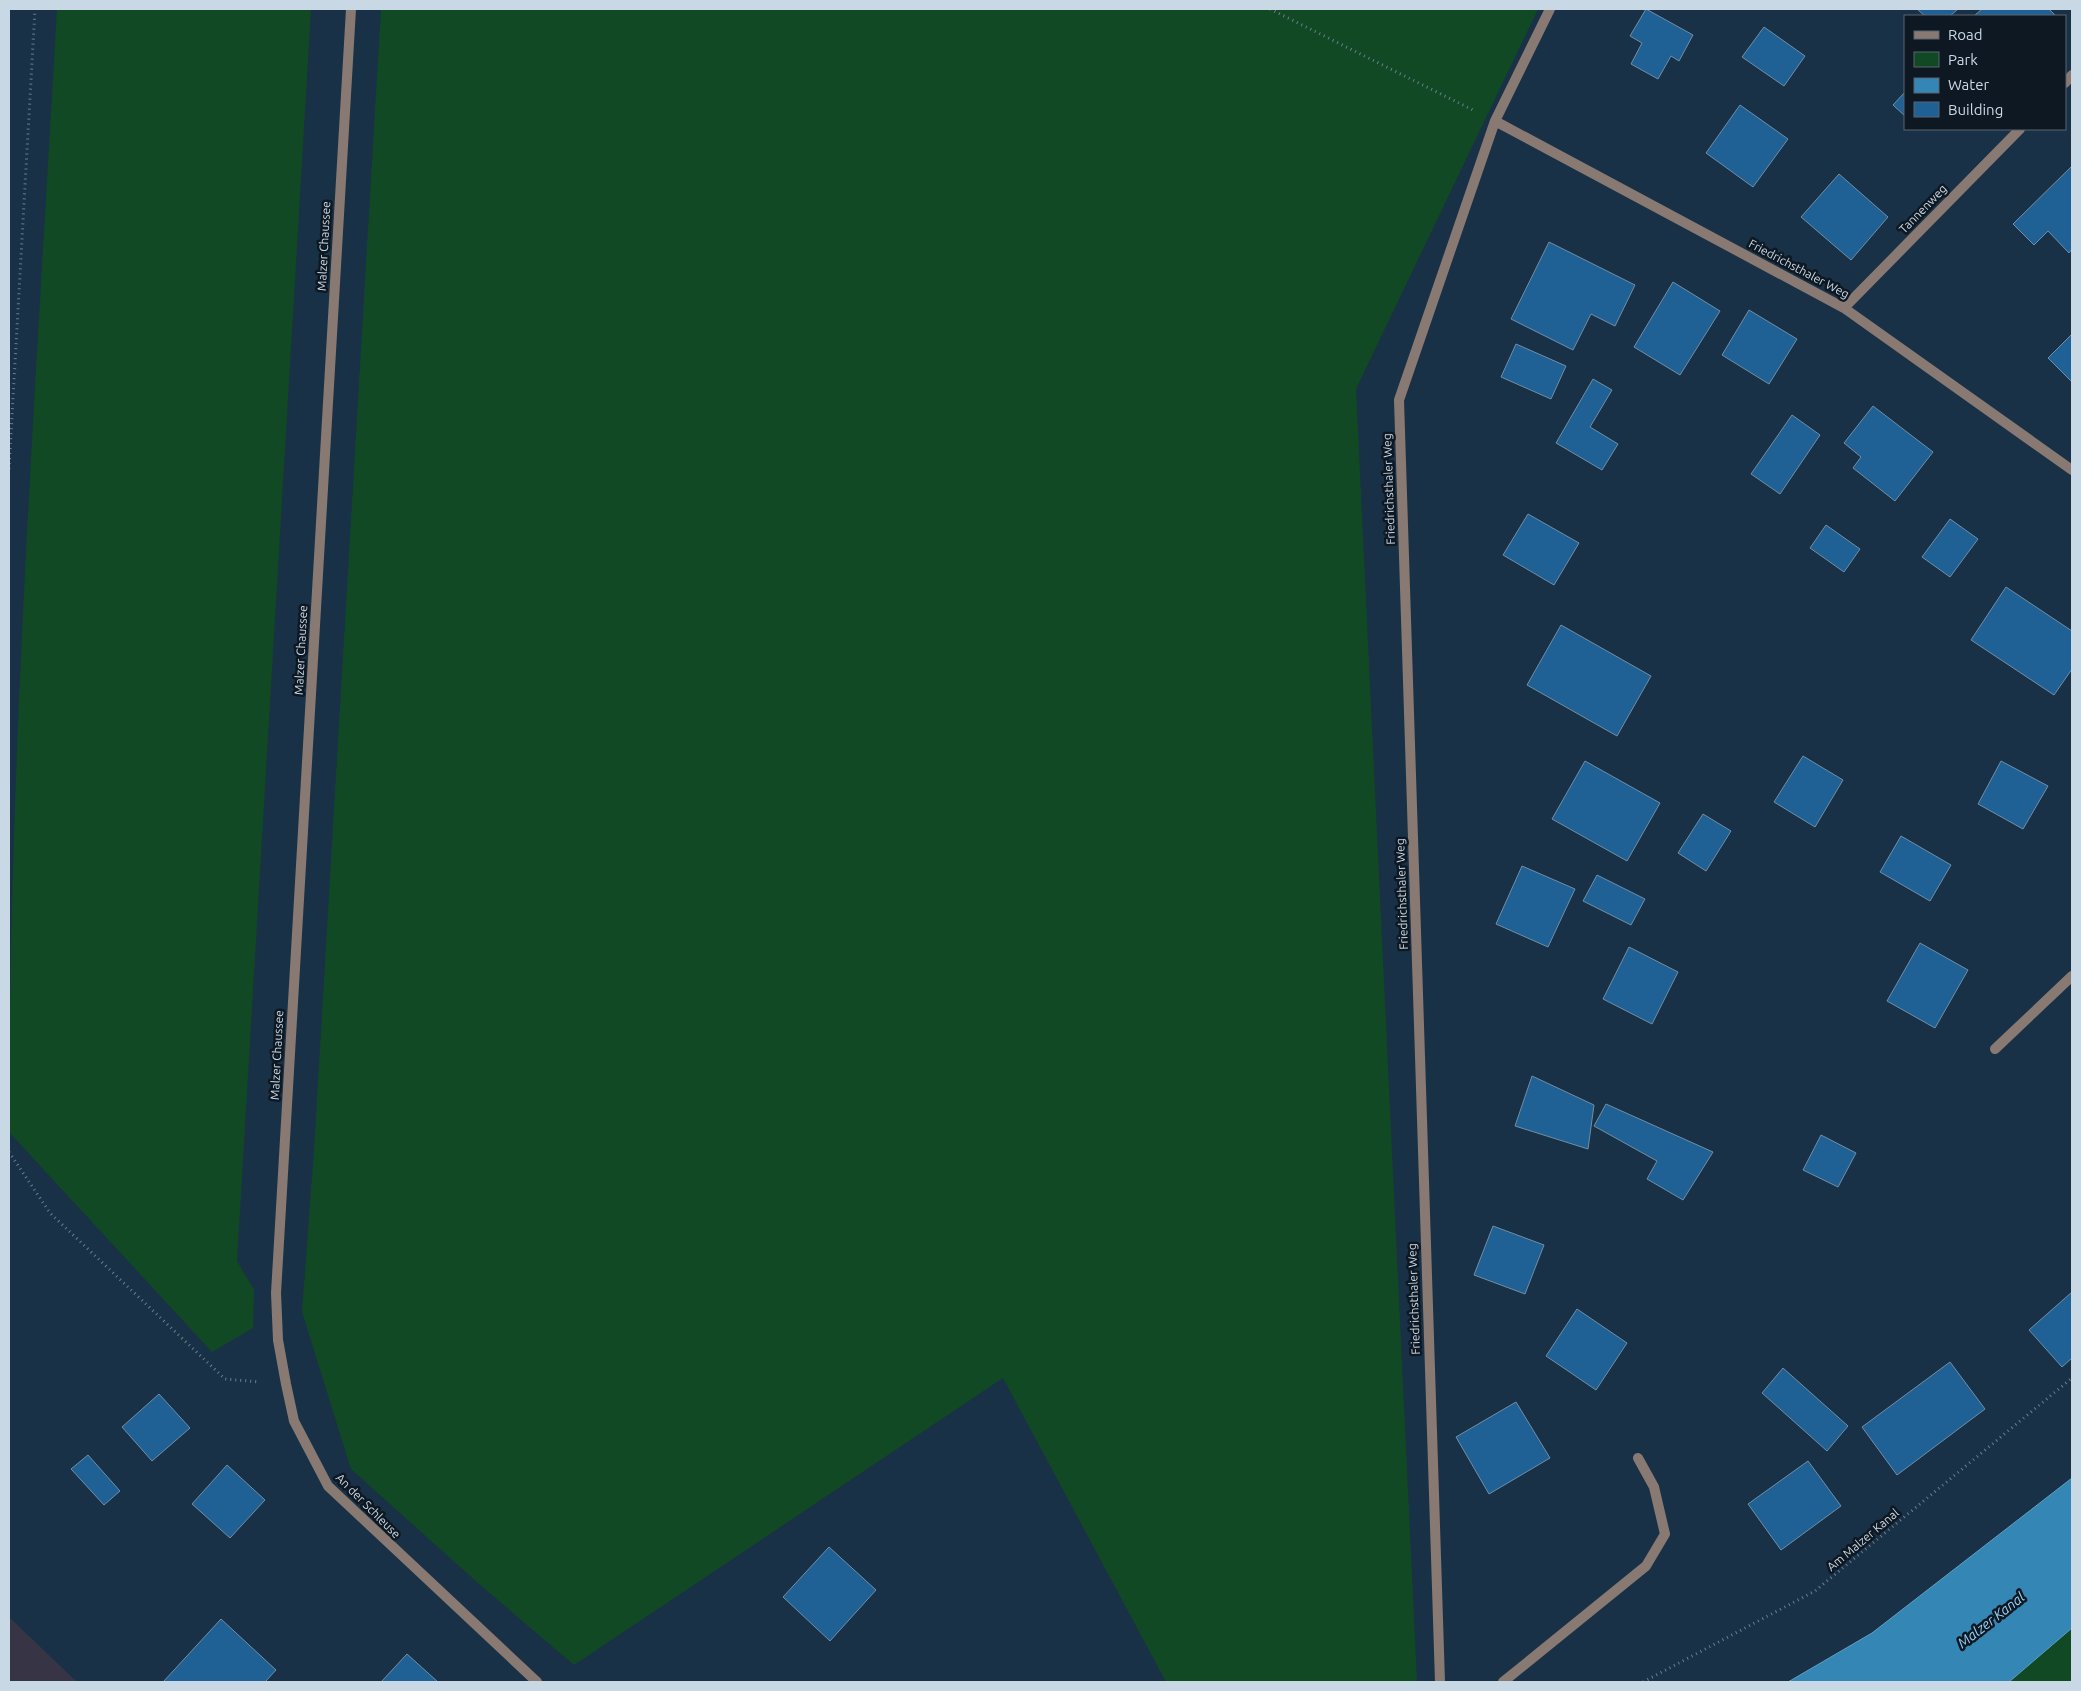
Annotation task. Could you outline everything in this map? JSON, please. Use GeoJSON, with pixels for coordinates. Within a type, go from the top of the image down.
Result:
{"type":"FeatureCollection","features":[{"type":"Feature","properties":{"kind":"street","name":"Malzer Chaussee"},"geometry":{"type":"LineString","coordinates":[[276,1293],[351,9]]}},
{"type":"Feature","properties":{"kind":"street","name":"Friedrichsthaler Weg"},"geometry":{"type":"LineString","coordinates":[[1440,1682],[1399,400],[1495,121],[1550,9]]}},
{"type":"Feature","properties":{"kind":"street","name":"Friedrichsthaler Weg"},"geometry":{"type":"LineString","coordinates":[[1495,121],[1844,308],[2072,470]]}},
{"type":"Feature","properties":{"kind":"street","name":"Tannenweg"},"geometry":{"type":"LineString","coordinates":[[1844,308],[2019,130]]}},
{"type":"Feature","properties":{"kind":"street"},"geometry":{"type":"LineString","coordinates":[[1995,1049],[2072,976]]}},
{"type":"Feature","properties":{"kind":"street","name":"An der Schleuse"},"geometry":{"type":"LineString","coordinates":[[276,1293],[278,1340],[294,1421],[328,1486],[537,1682]]}},
{"type":"Feature","properties":{"kind":"street"},"geometry":{"type":"LineString","coordinates":[[1503,1682],[1646,1566],[1665,1534],[1654,1487],[1638,1458]]}},
{"type":"Feature","properties":{"kind":"path"},"geometry":{"type":"LineString","coordinates":[[9,469],[35,9]]}},
{"type":"Feature","properties":{"kind":"path"},"geometry":{"type":"LineString","coordinates":[[1270,9],[1495,121]]}},
{"type":"Feature","properties":{"kind":"path"},"geometry":{"type":"LineString","coordinates":[[9,1152],[50,1213],[225,1378],[286,1384]]}},
{"type":"Feature","properties":{"kind":"path","name":"Am Malzer Kanal"},"geometry":{"type":"LineString","coordinates":[[1643,1682],[1815,1591],[2072,1378]]}},
{"type":"Feature","properties":{"kind":"shaded area"},"geometry":{"type":"Polygon","coordinates":[[[9,1617],[77,1682],[9,1682],[9,1617]]]}},
{"type":"Feature","properties":{"kind":"green space"},"geometry":{"type":"Polygon","coordinates":[[[57,9],[311,9],[237,1261],[254,1290],[253,1328],[212,1352],[9,1132],[10,991],[19,710],[25,570],[57,9]]]}},
{"type":"Feature","properties":{"kind":"green space"},"geometry":{"type":"Polygon","coordinates":[[[381,9],[1538,9],[1356,389],[1417,1682],[1166,1682],[1003,1378],[574,1665],[478,1583],[351,1469],[302,1312],[314,1150],[381,9]]]}},
{"type":"Feature","properties":{"kind":"green space"},"geometry":{"type":"Polygon","coordinates":[[[2072,1628],[2072,1682],[2009,1682],[2072,1628]]]}},
{"type":"Feature","properties":{"kind":"water","name":"Malzer Kanal"},"geometry":{"type":"Polygon","coordinates":[[[2072,1478],[2072,1628],[2009,1682],[1788,1682],[1872,1633],[2072,1478]]]}},
{"type":"Feature","properties":{"kind":"building"},"geometry":{"type":"Polygon","coordinates":[[[1646,9],[1693,35],[1679,61],[1671,56],[1658,79],[1631,64],[1642,43],[1630,36],[1646,9]]]}},
{"type":"Feature","properties":{"kind":"building"},"geometry":{"type":"Polygon","coordinates":[[[1917,9],[1958,9],[1951,15],[1924,15],[1917,9]]]}},
{"type":"Feature","properties":{"kind":"building"},"geometry":{"type":"Polygon","coordinates":[[[1982,9],[2049,9],[2055,15],[1975,15],[1982,9]]]}},
{"type":"Feature","properties":{"kind":"building"},"geometry":{"type":"Polygon","coordinates":[[[1764,27],[1805,56],[1784,86],[1742,57],[1764,27]]]}},
{"type":"Feature","properties":{"kind":"building"},"geometry":{"type":"Polygon","coordinates":[[[1904,93],[1904,115],[1893,105],[1904,93]]]}},
{"type":"Feature","properties":{"kind":"building"},"geometry":{"type":"Polygon","coordinates":[[[1740,105],[1788,139],[1753,187],[1706,153],[1740,105]]]}},
{"type":"Feature","properties":{"kind":"building"},"geometry":{"type":"Polygon","coordinates":[[[2072,166],[2072,249],[2069,253],[2048,231],[2034,245],[2013,224],[2072,166]]]}},
{"type":"Feature","properties":{"kind":"building"},"geometry":{"type":"Polygon","coordinates":[[[1839,174],[1888,217],[1851,260],[1801,217],[1839,174]]]}},
{"type":"Feature","properties":{"kind":"building"},"geometry":{"type":"Polygon","coordinates":[[[1549,242],[1635,285],[1615,326],[1591,314],[1573,350],[1511,319],[1549,242]]]}},
{"type":"Feature","properties":{"kind":"building"},"geometry":{"type":"Polygon","coordinates":[[[1673,282],[1720,311],[1680,375],[1634,347],[1673,282]]]}},
{"type":"Feature","properties":{"kind":"building"},"geometry":{"type":"Polygon","coordinates":[[[1749,310],[1797,339],[1769,384],[1722,355],[1749,310]]]}},
{"type":"Feature","properties":{"kind":"building"},"geometry":{"type":"Polygon","coordinates":[[[2072,334],[2072,382],[2048,358],[2072,334]]]}},
{"type":"Feature","properties":{"kind":"building"},"geometry":{"type":"Polygon","coordinates":[[[1516,344],[1566,366],[1551,399],[1501,377],[1516,344]]]}},
{"type":"Feature","properties":{"kind":"building"},"geometry":{"type":"Polygon","coordinates":[[[1593,379],[1612,390],[1590,427],[1618,444],[1602,470],[1556,443],[1593,379]]]}},
{"type":"Feature","properties":{"kind":"building"},"geometry":{"type":"Polygon","coordinates":[[[1873,406],[1933,452],[1895,501],[1853,468],[1861,457],[1844,443],[1873,406]]]}},
{"type":"Feature","properties":{"kind":"building"},"geometry":{"type":"Polygon","coordinates":[[[1792,415],[1820,435],[1780,494],[1751,474],[1792,415]]]}},
{"type":"Feature","properties":{"kind":"building"},"geometry":{"type":"Polygon","coordinates":[[[1528,514],[1579,543],[1554,585],[1503,555],[1528,514]]]}},
{"type":"Feature","properties":{"kind":"building"},"geometry":{"type":"Polygon","coordinates":[[[1950,519],[1978,539],[1950,577],[1922,557],[1950,519]]]}},
{"type":"Feature","properties":{"kind":"building"},"geometry":{"type":"Polygon","coordinates":[[[1826,525],[1860,549],[1844,572],[1810,548],[1826,525]]]}},
{"type":"Feature","properties":{"kind":"building"},"geometry":{"type":"Polygon","coordinates":[[[2006,587],[2072,631],[2072,669],[2054,695],[1971,640],[2006,587]]]}},
{"type":"Feature","properties":{"kind":"building"},"geometry":{"type":"Polygon","coordinates":[[[1561,625],[1651,676],[1617,736],[1527,685],[1561,625]]]}},
{"type":"Feature","properties":{"kind":"building"},"geometry":{"type":"Polygon","coordinates":[[[1803,756],[1843,780],[1815,827],[1774,802],[1803,756]]]}},
{"type":"Feature","properties":{"kind":"building"},"geometry":{"type":"Polygon","coordinates":[[[1585,761],[1660,803],[1627,861],[1552,819],[1585,761]]]}},
{"type":"Feature","properties":{"kind":"building"},"geometry":{"type":"Polygon","coordinates":[[[2001,761],[2048,786],[2023,829],[1978,804],[2001,761]]]}},
{"type":"Feature","properties":{"kind":"building"},"geometry":{"type":"Polygon","coordinates":[[[1703,814],[1731,831],[1706,871],[1678,853],[1703,814]]]}},
{"type":"Feature","properties":{"kind":"building"},"geometry":{"type":"Polygon","coordinates":[[[1901,836],[1951,865],[1930,901],[1880,872],[1901,836]]]}},
{"type":"Feature","properties":{"kind":"building"},"geometry":{"type":"Polygon","coordinates":[[[1522,866],[1575,889],[1548,947],[1496,924],[1522,866]]]}},
{"type":"Feature","properties":{"kind":"building"},"geometry":{"type":"Polygon","coordinates":[[[1597,875],[1645,899],[1631,925],[1583,901],[1597,875]]]}},
{"type":"Feature","properties":{"kind":"building"},"geometry":{"type":"Polygon","coordinates":[[[1920,943],[1968,970],[1935,1028],[1887,1001],[1920,943]]]}},
{"type":"Feature","properties":{"kind":"building"},"geometry":{"type":"Polygon","coordinates":[[[1629,947],[1678,972],[1652,1024],[1603,999],[1629,947]]]}},
{"type":"Feature","properties":{"kind":"building"},"geometry":{"type":"Polygon","coordinates":[[[1532,1076],[1594,1105],[1588,1149],[1515,1126],[1532,1076]]]}},
{"type":"Feature","properties":{"kind":"building"},"geometry":{"type":"Polygon","coordinates":[[[1606,1104],[1713,1152],[1683,1200],[1647,1179],[1657,1161],[1594,1126],[1606,1104]]]}},
{"type":"Feature","properties":{"kind":"building"},"geometry":{"type":"Polygon","coordinates":[[[1821,1135],[1856,1153],[1838,1187],[1803,1170],[1821,1135]]]}},
{"type":"Feature","properties":{"kind":"building"},"geometry":{"type":"Polygon","coordinates":[[[1493,1226],[1544,1245],[1525,1294],[1474,1275],[1493,1226]]]}},
{"type":"Feature","properties":{"kind":"building"},"geometry":{"type":"Polygon","coordinates":[[[2072,1292],[2072,1358],[2062,1367],[2029,1330],[2072,1292]]]}},
{"type":"Feature","properties":{"kind":"building"},"geometry":{"type":"Polygon","coordinates":[[[1577,1309],[1627,1343],[1596,1390],[1546,1356],[1577,1309]]]}},
{"type":"Feature","properties":{"kind":"building"},"geometry":{"type":"Polygon","coordinates":[[[1950,1362],[1985,1409],[1897,1475],[1862,1427],[1950,1362]]]}},
{"type":"Feature","properties":{"kind":"building"},"geometry":{"type":"Polygon","coordinates":[[[1783,1368],[1848,1426],[1827,1451],[1762,1393],[1783,1368]]]}},
{"type":"Feature","properties":{"kind":"building"},"geometry":{"type":"Polygon","coordinates":[[[159,1394],[190,1428],[152,1461],[122,1427],[159,1394]]]}},
{"type":"Feature","properties":{"kind":"building"},"geometry":{"type":"Polygon","coordinates":[[[1516,1402],[1550,1458],[1489,1494],[1456,1437],[1516,1402]]]}},
{"type":"Feature","properties":{"kind":"building"},"geometry":{"type":"Polygon","coordinates":[[[88,1455],[120,1491],[104,1505],[71,1469],[88,1455]]]}},
{"type":"Feature","properties":{"kind":"building"},"geometry":{"type":"Polygon","coordinates":[[[1808,1461],[1841,1506],[1781,1550],[1748,1504],[1808,1461]]]}},
{"type":"Feature","properties":{"kind":"building"},"geometry":{"type":"Polygon","coordinates":[[[227,1465],[265,1500],[230,1538],[192,1504],[227,1465]]]}},
{"type":"Feature","properties":{"kind":"building"},"geometry":{"type":"Polygon","coordinates":[[[829,1547],[876,1590],[830,1641],[783,1597],[829,1547]]]}},
{"type":"Feature","properties":{"kind":"building"},"geometry":{"type":"Polygon","coordinates":[[[221,1619],[276,1670],[265,1682],[163,1682],[221,1619]]]}},
{"type":"Feature","properties":{"kind":"building"},"geometry":{"type":"Polygon","coordinates":[[[407,1654],[438,1682],[381,1682],[407,1654]]]}}]}
